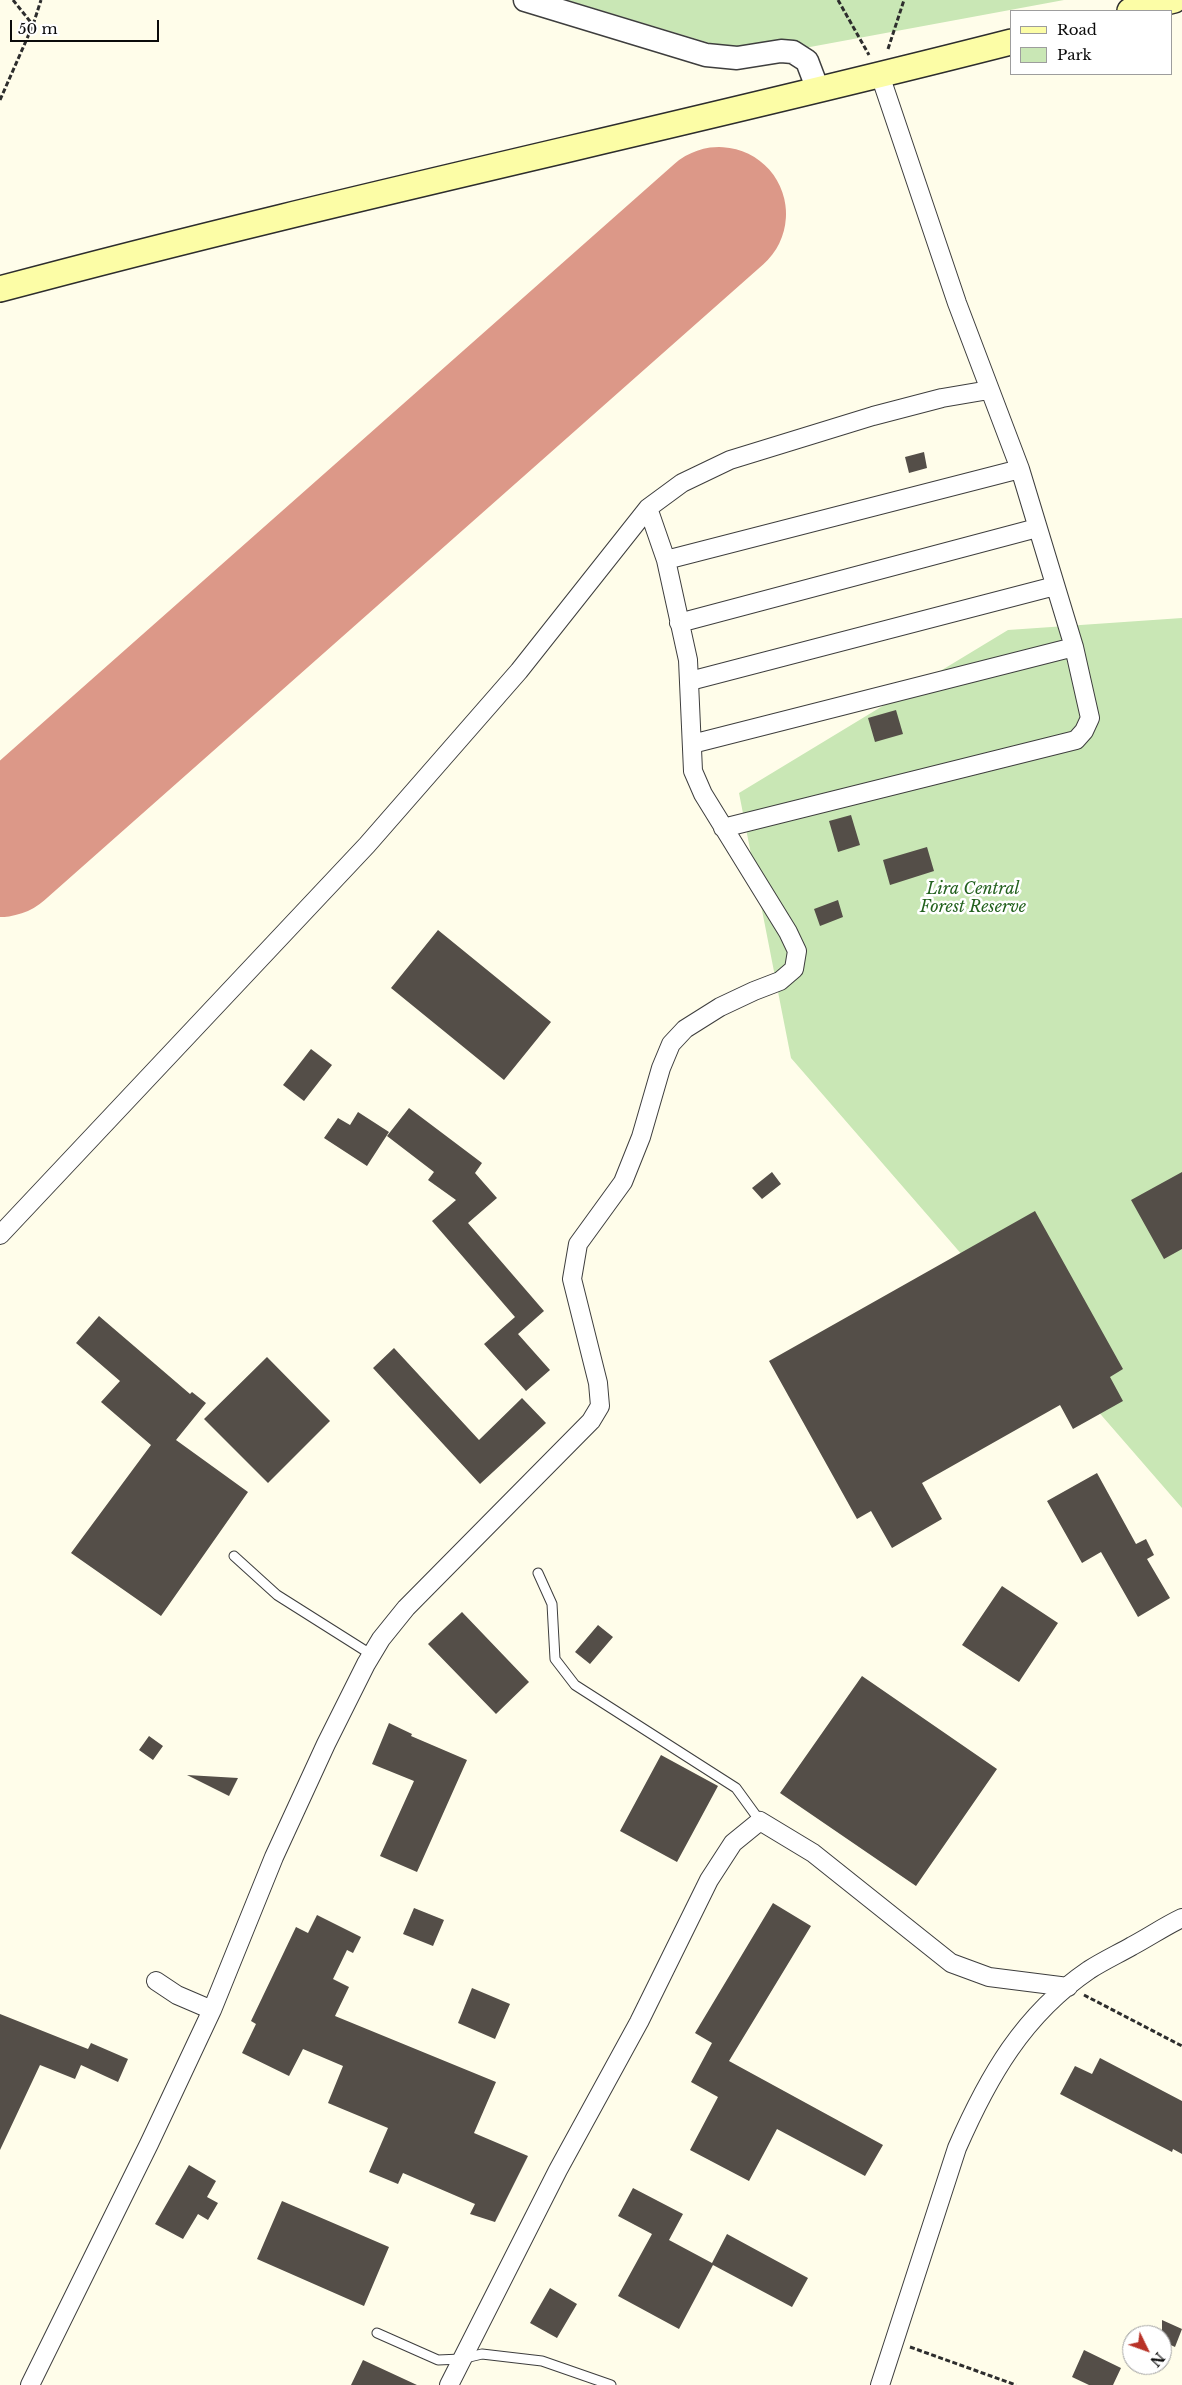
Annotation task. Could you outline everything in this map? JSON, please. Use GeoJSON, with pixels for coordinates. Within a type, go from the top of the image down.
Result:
{"type":"FeatureCollection","features":[{"type":"Feature","properties":{"kind":"main road"},"geometry":{"type":"LineString","coordinates":[[1134,10],[1174,0]]}},
{"type":"Feature","properties":{"kind":"main road"},"geometry":{"type":"LineString","coordinates":[[0,289],[150,249],[818,90],[1010,42]]}},
{"type":"Feature","properties":{"kind":"street"},"geometry":{"type":"LineString","coordinates":[[525,0],[706,55],[737,58],[781,51],[793,52],[807,61],[818,90]]}},
{"type":"Feature","properties":{"kind":"street"},"geometry":{"type":"LineString","coordinates":[[723,828],[1076,740],[1084,731],[1090,718],[1074,647],[1020,469],[989,390],[880,75]]}},
{"type":"Feature","properties":{"kind":"street"},"geometry":{"type":"LineString","coordinates":[[0,1236],[367,845],[518,671],[648,508],[682,483],[730,460],[890,412],[942,398],[989,390]]}},
{"type":"Feature","properties":{"kind":"street"},"geometry":{"type":"LineString","coordinates":[[666,560],[1020,469]]}},
{"type":"Feature","properties":{"kind":"street"},"geometry":{"type":"LineString","coordinates":[[30,2385],[149,2144],[212,2010],[300,1798],[381,1639],[406,1608],[590,1421],[600,1406],[598,1383],[572,1279],[573,1267],[578,1244],[623,1182],[641,1137],[670,1044],[686,1029],[720,1007],[780,981],[794,969],[797,951],[788,932],[723,828],[703,794],[693,771],[688,660],[666,560],[648,508]]}},
{"type":"Feature","properties":{"kind":"street"},"geometry":{"type":"LineString","coordinates":[[679,622],[1037,528]]}},
{"type":"Feature","properties":{"kind":"street"},"geometry":{"type":"LineString","coordinates":[[690,681],[1055,586]]}},
{"type":"Feature","properties":{"kind":"street"},"geometry":{"type":"LineString","coordinates":[[692,744],[1074,647]]}},
{"type":"Feature","properties":{"kind":"street"},"geometry":{"type":"LineString","coordinates":[[449,2385],[562,2162],[640,2022],[709,1880],[732,1843],[760,1821],[813,1854],[951,1963],[989,1977],[1068,1987]]}},
{"type":"Feature","properties":{"kind":"street"},"geometry":{"type":"LineString","coordinates":[[880,2385],[943,2187],[974,2110],[996,2068],[1030,2022],[1089,1970],[1182,1918]]}},
{"type":"Feature","properties":{"kind":"street"},"geometry":{"type":"LineString","coordinates":[[156,1982],[177,1995],[212,2010]]}},
{"type":"Feature","properties":{"kind":"lane"},"geometry":{"type":"LineString","coordinates":[[234,1556],[277,1595],[372,1655]]}},
{"type":"Feature","properties":{"kind":"lane"},"geometry":{"type":"LineString","coordinates":[[538,1573],[552,1604],[555,1659],[575,1685],[736,1788],[760,1821]]}},
{"type":"Feature","properties":{"kind":"lane"},"geometry":{"type":"LineString","coordinates":[[377,2333],[438,2360],[461,2359],[482,2354],[542,2361],[611,2385]]}},
{"type":"Feature","properties":{"kind":"path"},"geometry":{"type":"LineString","coordinates":[[13,0],[33,25]]}},
{"type":"Feature","properties":{"kind":"path"},"geometry":{"type":"LineString","coordinates":[[0,100],[33,25],[41,0]]}},
{"type":"Feature","properties":{"kind":"path"},"geometry":{"type":"LineString","coordinates":[[838,0],[880,75]]}},
{"type":"Feature","properties":{"kind":"path"},"geometry":{"type":"LineString","coordinates":[[880,75],[904,0]]}},
{"type":"Feature","properties":{"kind":"path"},"geometry":{"type":"LineString","coordinates":[[1068,1987],[1182,2046]]}},
{"type":"Feature","properties":{"kind":"path"},"geometry":{"type":"LineString","coordinates":[[895,2342],[1016,2385]]}},
{"type":"Feature","properties":{"kind":"green space"},"geometry":{"type":"Polygon","coordinates":[[[567,0],[1064,0],[756,57],[567,0]]]}},
{"type":"Feature","properties":{"kind":"green space","name":"Lira Central Forest Reserve"},"geometry":{"type":"Polygon","coordinates":[[[1182,618],[1182,1508],[791,1058],[739,793],[1008,630],[1182,618]]]}},
{"type":"Feature","properties":{"kind":"building"},"geometry":{"type":"Polygon","coordinates":[[[924,452],[927,468],[909,473],[905,457],[924,452]]]}},
{"type":"Feature","properties":{"kind":"building"},"geometry":{"type":"Polygon","coordinates":[[[896,710],[903,734],[875,742],[868,718],[896,710]]]}},
{"type":"Feature","properties":{"kind":"building"},"geometry":{"type":"Polygon","coordinates":[[[851,815],[860,845],[838,852],[829,821],[851,815]]]}},
{"type":"Feature","properties":{"kind":"building"},"geometry":{"type":"Polygon","coordinates":[[[927,847],[934,871],[890,885],[883,860],[927,847]]]}},
{"type":"Feature","properties":{"kind":"building"},"geometry":{"type":"Polygon","coordinates":[[[838,900],[843,917],[820,926],[814,909],[838,900]]]}},
{"type":"Feature","properties":{"kind":"building"},"geometry":{"type":"Polygon","coordinates":[[[438,930],[551,1022],[504,1080],[391,988],[438,930]]]}},
{"type":"Feature","properties":{"kind":"building"},"geometry":{"type":"Polygon","coordinates":[[[311,1049],[332,1065],[304,1101],[283,1085],[311,1049]]]}},
{"type":"Feature","properties":{"kind":"building"},"geometry":{"type":"Polygon","coordinates":[[[409,1108],[482,1163],[475,1173],[497,1198],[468,1223],[544,1311],[518,1334],[550,1370],[526,1391],[484,1344],[515,1317],[432,1221],[456,1200],[428,1180],[434,1172],[387,1136],[409,1108]]]}},
{"type":"Feature","properties":{"kind":"building"},"geometry":{"type":"Polygon","coordinates":[[[358,1112],[389,1132],[367,1166],[324,1138],[338,1118],[350,1125],[358,1112]]]}},
{"type":"Feature","properties":{"kind":"building"},"geometry":{"type":"Polygon","coordinates":[[[772,1172],[781,1184],[762,1199],[752,1188],[772,1172]]]}},
{"type":"Feature","properties":{"kind":"building"},"geometry":{"type":"Polygon","coordinates":[[[1182,1172],[1182,1249],[1164,1259],[1131,1200],[1182,1172]]]}},
{"type":"Feature","properties":{"kind":"building"},"geometry":{"type":"Polygon","coordinates":[[[1035,1211],[1123,1369],[1110,1377],[1123,1401],[1073,1429],[1060,1405],[922,1483],[942,1519],[892,1548],[871,1511],[857,1519],[769,1361],[1035,1211]]]}},
{"type":"Feature","properties":{"kind":"building"},"geometry":{"type":"Polygon","coordinates":[[[99,1316],[190,1394],[192,1392],[206,1403],[176,1440],[248,1492],[161,1616],[71,1553],[151,1445],[101,1402],[120,1381],[76,1343],[99,1316]]]}},
{"type":"Feature","properties":{"kind":"building"},"geometry":{"type":"Polygon","coordinates":[[[394,1348],[479,1440],[522,1398],[546,1423],[480,1484],[373,1368],[394,1348]]]}},
{"type":"Feature","properties":{"kind":"building"},"geometry":{"type":"Polygon","coordinates":[[[267,1357],[330,1421],[268,1483],[204,1419],[267,1357]]]}},
{"type":"Feature","properties":{"kind":"building"},"geometry":{"type":"Polygon","coordinates":[[[1097,1473],[1136,1544],[1146,1539],[1154,1555],[1147,1559],[1170,1598],[1138,1617],[1101,1552],[1082,1563],[1047,1501],[1097,1473]]]}},
{"type":"Feature","properties":{"kind":"building"},"geometry":{"type":"Polygon","coordinates":[[[1002,1586],[1058,1623],[1019,1682],[962,1645],[1002,1586]]]}},
{"type":"Feature","properties":{"kind":"building"},"geometry":{"type":"Polygon","coordinates":[[[462,1612],[529,1682],[496,1714],[428,1644],[462,1612]]]}},
{"type":"Feature","properties":{"kind":"building"},"geometry":{"type":"Polygon","coordinates":[[[598,1625],[613,1637],[590,1664],[575,1652],[598,1625]]]}},
{"type":"Feature","properties":{"kind":"building"},"geometry":{"type":"Polygon","coordinates":[[[862,1676],[997,1769],[916,1886],[780,1793],[862,1676]]]}},
{"type":"Feature","properties":{"kind":"building"},"geometry":{"type":"Polygon","coordinates":[[[389,1723],[412,1734],[411,1736],[467,1760],[417,1872],[380,1856],[414,1781],[372,1764],[389,1723]]]}},
{"type":"Feature","properties":{"kind":"building"},"geometry":{"type":"Polygon","coordinates":[[[149,1736],[163,1746],[153,1760],[139,1750],[149,1736]]]}},
{"type":"Feature","properties":{"kind":"building"},"geometry":{"type":"Polygon","coordinates":[[[661,1755],[718,1786],[677,1862],[620,1831],[661,1755]]]}},
{"type":"Feature","properties":{"kind":"building"},"geometry":{"type":"Polygon","coordinates":[[[187,1775],[238,1778],[229,1796],[187,1775]]]}},
{"type":"Feature","properties":{"kind":"building"},"geometry":{"type":"Polygon","coordinates":[[[773,1903],[811,1926],[729,2061],[883,2145],[865,2176],[777,2129],[749,2181],[690,2150],[718,2097],[691,2082],[712,2043],[695,2033],[773,1903]]]}},
{"type":"Feature","properties":{"kind":"building"},"geometry":{"type":"Polygon","coordinates":[[[414,1908],[444,1920],[433,1946],[403,1934],[414,1908]]]}},
{"type":"Feature","properties":{"kind":"building"},"geometry":{"type":"Polygon","coordinates":[[[317,1915],[361,1937],[353,1953],[347,1950],[333,1979],[349,1987],[335,2016],[496,2082],[474,2133],[528,2156],[495,2222],[470,2214],[475,2204],[403,2173],[398,2184],[369,2172],[388,2128],[328,2103],[343,2066],[303,2049],[289,2076],[242,2053],[256,2024],[251,2021],[296,1927],[308,1933],[317,1915]]]}},
{"type":"Feature","properties":{"kind":"building"},"geometry":{"type":"Polygon","coordinates":[[[472,1988],[510,2004],[495,2039],[458,2023],[472,1988]]]}},
{"type":"Feature","properties":{"kind":"building"},"geometry":{"type":"Polygon","coordinates":[[[0,2014],[88,2049],[91,2043],[128,2059],[118,2082],[81,2065],[75,2079],[40,2065],[0,2150],[0,2014]]]}},
{"type":"Feature","properties":{"kind":"building"},"geometry":{"type":"Polygon","coordinates":[[[1100,2058],[1182,2101],[1182,2154],[1173,2149],[1172,2152],[1060,2094],[1075,2066],[1092,2074],[1100,2058]]]}},
{"type":"Feature","properties":{"kind":"building"},"geometry":{"type":"Polygon","coordinates":[[[189,2165],[216,2181],[207,2197],[218,2203],[208,2220],[198,2214],[183,2239],[155,2224],[189,2165]]]}},
{"type":"Feature","properties":{"kind":"building"},"geometry":{"type":"Polygon","coordinates":[[[633,2188],[683,2214],[669,2240],[712,2263],[727,2234],[808,2278],[792,2307],[713,2265],[679,2329],[618,2296],[652,2234],[618,2216],[633,2188]]]}},
{"type":"Feature","properties":{"kind":"building"},"geometry":{"type":"Polygon","coordinates":[[[282,2201],[389,2247],[364,2306],[257,2259],[282,2201]]]}},
{"type":"Feature","properties":{"kind":"building"},"geometry":{"type":"Polygon","coordinates":[[[550,2288],[577,2304],[557,2338],[530,2323],[550,2288]]]}},
{"type":"Feature","properties":{"kind":"building"},"geometry":{"type":"Polygon","coordinates":[[[1162,2320],[1182,2329],[1175,2347],[1172,2346],[1172,2325],[1162,2325],[1162,2320]]]}},
{"type":"Feature","properties":{"kind":"building"},"geometry":{"type":"Polygon","coordinates":[[[1084,2350],[1121,2368],[1113,2385],[1089,2385],[1072,2377],[1084,2350]]]}},
{"type":"Feature","properties":{"kind":"building"},"geometry":{"type":"Polygon","coordinates":[[[363,2360],[417,2385],[351,2385],[363,2360]]]}},
{"type":"Feature","properties":{"kind":"runway"},"geometry":{"type":"LineString","coordinates":[[0,850],[719,214]]}}]}
